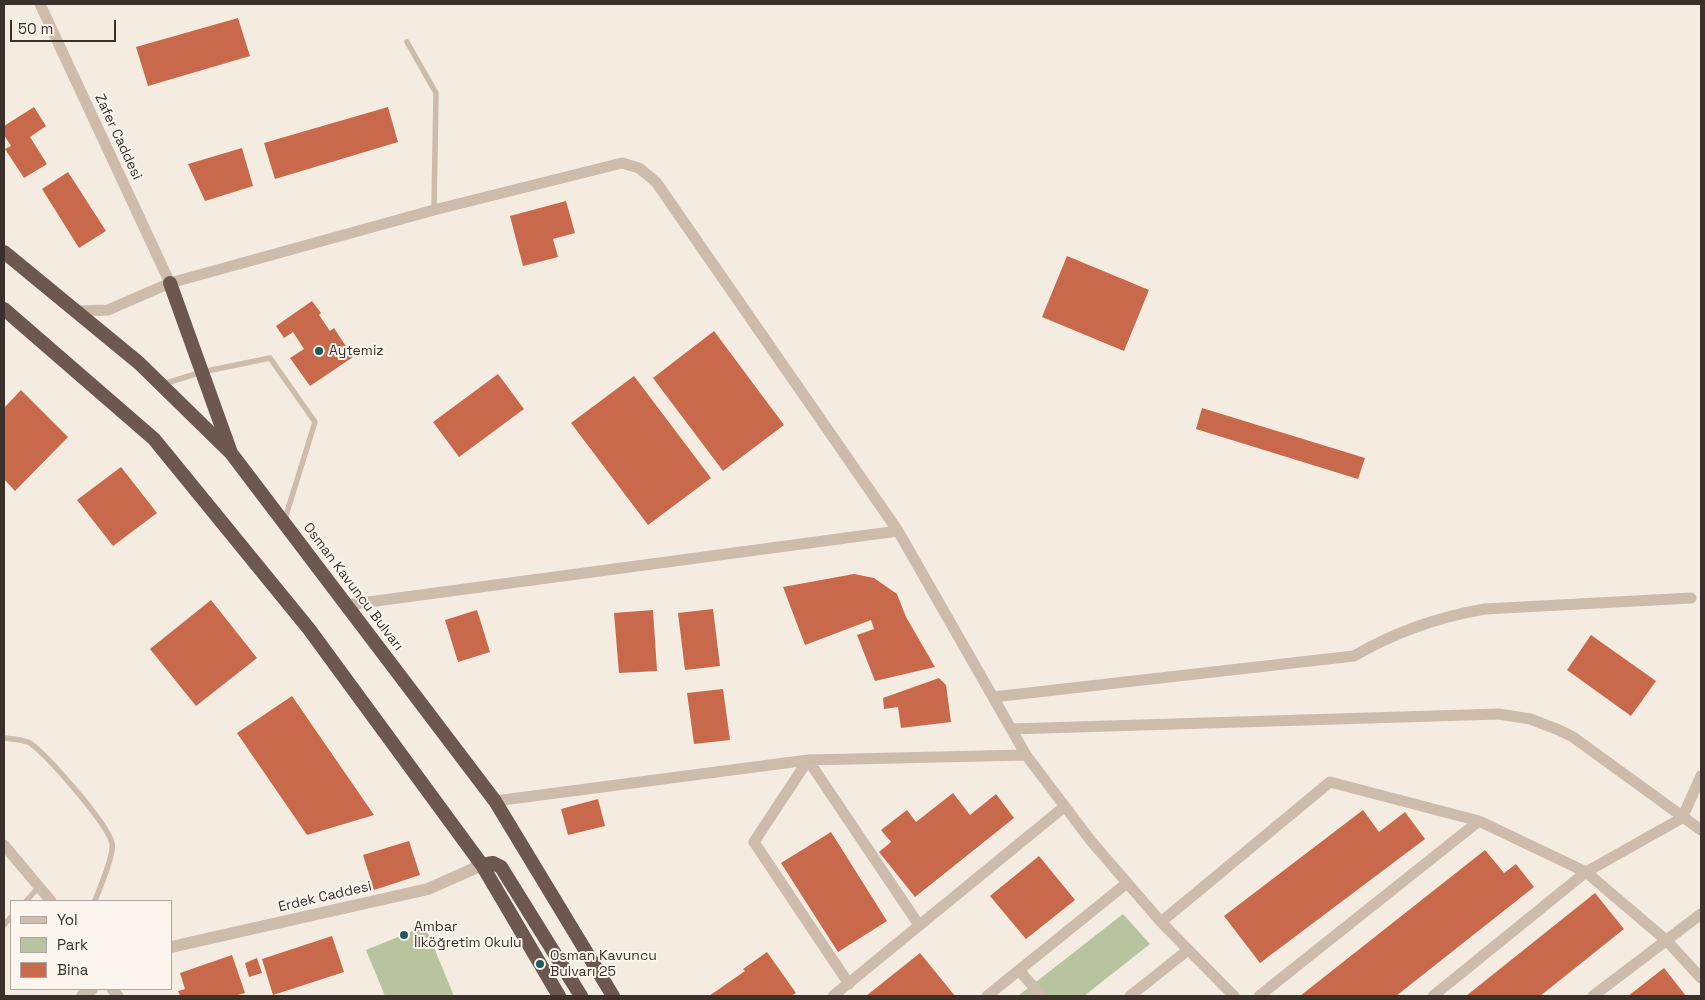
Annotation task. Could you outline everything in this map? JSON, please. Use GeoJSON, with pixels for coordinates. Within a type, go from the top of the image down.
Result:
{"type":"FeatureCollection","features":[{"type":"Feature","properties":{"kind":"highway","name":"Osman Kavuncu Bulvarı"},"geometry":{"type":"LineString","coordinates":[[4,252],[139,363],[231,453],[495,801],[614,996]]}},
{"type":"Feature","properties":{"kind":"highway"},"geometry":{"type":"LineString","coordinates":[[170,283],[231,453]]}},
{"type":"Feature","properties":{"kind":"highway"},"geometry":{"type":"LineString","coordinates":[[4,309],[154,439],[309,629],[482,865],[554,994]]}},
{"type":"Feature","properties":{"kind":"highway"},"geometry":{"type":"LineString","coordinates":[[482,865],[494,863],[501,867],[581,996]]}},
{"type":"Feature","properties":{"kind":"street","name":"Zafer Caddesi"},"geometry":{"type":"LineString","coordinates":[[40,4],[170,283]]}},
{"type":"Feature","properties":{"kind":"street"},"geometry":{"type":"LineString","coordinates":[[75,311],[108,310],[170,283],[434,210],[622,163],[645,172],[656,182],[898,531],[1026,755],[1064,807],[1127,883],[1161,922],[1234,996]]}},
{"type":"Feature","properties":{"kind":"street"},"geometry":{"type":"LineString","coordinates":[[346,605],[898,531]]}},
{"type":"Feature","properties":{"kind":"street"},"geometry":{"type":"LineString","coordinates":[[993,697],[1354,656],[1381,641],[1416,626],[1461,613],[1485,609],[1691,598]]}},
{"type":"Feature","properties":{"kind":"street"},"geometry":{"type":"LineString","coordinates":[[1011,729],[1500,714],[1515,716],[1545,724],[1573,737],[1701,830]]}},
{"type":"Feature","properties":{"kind":"street"},"geometry":{"type":"LineString","coordinates":[[495,801],[808,760],[1026,755]]}},
{"type":"Feature","properties":{"kind":"street"},"geometry":{"type":"LineString","coordinates":[[808,760],[919,925]]}},
{"type":"Feature","properties":{"kind":"street"},"geometry":{"type":"LineString","coordinates":[[808,760],[754,842],[849,984]]}},
{"type":"Feature","properties":{"kind":"street"},"geometry":{"type":"LineString","coordinates":[[1433,996],[1586,872],[1682,818],[1701,776]]}},
{"type":"Feature","properties":{"kind":"street"},"geometry":{"type":"LineString","coordinates":[[1161,922],[1330,782],[1479,820],[1586,872],[1667,941],[1701,978]]}},
{"type":"Feature","properties":{"kind":"street"},"geometry":{"type":"LineString","coordinates":[[834,996],[1064,807]]}},
{"type":"Feature","properties":{"kind":"street"},"geometry":{"type":"LineString","coordinates":[[1259,996],[1479,820]]}},
{"type":"Feature","properties":{"kind":"street"},"geometry":{"type":"LineString","coordinates":[[4,845],[50,900]]}},
{"type":"Feature","properties":{"kind":"street","name":"Erdek Caddesi"},"geometry":{"type":"LineString","coordinates":[[172,948],[428,889],[482,865]]}},
{"type":"Feature","properties":{"kind":"street"},"geometry":{"type":"LineString","coordinates":[[987,996],[1127,883]]}},
{"type":"Feature","properties":{"kind":"street"},"geometry":{"type":"LineString","coordinates":[[1593,996],[1701,914]]}},
{"type":"Feature","properties":{"kind":"street"},"geometry":{"type":"LineString","coordinates":[[1130,996],[1188,950]]}},
{"type":"Feature","properties":{"kind":"street"},"geometry":{"type":"LineString","coordinates":[[1019,970],[1041,996]]}},
{"type":"Feature","properties":{"kind":"lane"},"geometry":{"type":"LineString","coordinates":[[407,42],[436,93],[434,210]]}},
{"type":"Feature","properties":{"kind":"lane"},"geometry":{"type":"LineString","coordinates":[[161,385],[202,372],[270,358],[315,422],[284,522]]}},
{"type":"Feature","properties":{"kind":"lane"},"geometry":{"type":"LineString","coordinates":[[4,738],[28,742],[55,767],[106,828],[113,844],[95,900]]}},
{"type":"Feature","properties":{"kind":"lane"},"geometry":{"type":"LineString","coordinates":[[27,900],[39,887]]}},
{"type":"Feature","properties":{"kind":"green space"},"geometry":{"type":"Polygon","coordinates":[[[1123,914],[1150,944],[1084,996],[1018,996],[1123,914]]]}},
{"type":"Feature","properties":{"kind":"green space"},"geometry":{"type":"Polygon","coordinates":[[[425,926],[454,996],[385,996],[366,950],[425,926]]]}},
{"type":"Feature","properties":{"kind":"building"},"geometry":{"type":"Polygon","coordinates":[[[238,18],[250,56],[148,86],[136,47],[238,18]]]}},
{"type":"Feature","properties":{"kind":"building"},"geometry":{"type":"Polygon","coordinates":[[[34,107],[46,126],[30,137],[47,164],[24,178],[5,149],[11,146],[4,135],[4,126],[34,107]]]}},
{"type":"Feature","properties":{"kind":"building"},"geometry":{"type":"Polygon","coordinates":[[[388,107],[398,142],[275,179],[264,143],[388,107]]]}},
{"type":"Feature","properties":{"kind":"building"},"geometry":{"type":"Polygon","coordinates":[[[242,148],[253,186],[205,201],[188,164],[242,148]]]}},
{"type":"Feature","properties":{"kind":"building"},"geometry":{"type":"Polygon","coordinates":[[[68,172],[106,231],[79,248],[42,189],[68,172]]]}},
{"type":"Feature","properties":{"kind":"building"},"geometry":{"type":"Polygon","coordinates":[[[566,201],[575,233],[553,239],[558,257],[523,266],[510,216],[566,201]]]}},
{"type":"Feature","properties":{"kind":"building"},"geometry":{"type":"Polygon","coordinates":[[[1067,256],[1149,290],[1124,351],[1042,317],[1067,256]]]}},
{"type":"Feature","properties":{"kind":"building"},"geometry":{"type":"Polygon","coordinates":[[[312,301],[321,313],[319,315],[330,331],[334,328],[353,357],[310,386],[290,358],[304,349],[293,332],[284,338],[276,326],[312,301]]]}},
{"type":"Feature","properties":{"kind":"building"},"geometry":{"type":"Polygon","coordinates":[[[714,331],[784,425],[723,471],[653,378],[714,331]]]}},
{"type":"Feature","properties":{"kind":"building"},"geometry":{"type":"Polygon","coordinates":[[[498,374],[524,409],[459,457],[433,422],[498,374]]]}},
{"type":"Feature","properties":{"kind":"building"},"geometry":{"type":"Polygon","coordinates":[[[634,376],[711,478],[648,525],[571,423],[634,376]]]}},
{"type":"Feature","properties":{"kind":"building"},"geometry":{"type":"Polygon","coordinates":[[[21,390],[68,437],[15,491],[4,479],[4,408],[21,390]]]}},
{"type":"Feature","properties":{"kind":"building"},"geometry":{"type":"Polygon","coordinates":[[[1202,408],[1365,458],[1358,479],[1196,429],[1202,408]]]}},
{"type":"Feature","properties":{"kind":"building"},"geometry":{"type":"Polygon","coordinates":[[[121,467],[157,513],[113,546],[77,500],[121,467]]]}},
{"type":"Feature","properties":{"kind":"building"},"geometry":{"type":"Polygon","coordinates":[[[854,574],[874,578],[897,594],[906,617],[935,667],[875,681],[857,635],[874,629],[871,620],[805,645],[783,587],[854,574]]]}},
{"type":"Feature","properties":{"kind":"building"},"geometry":{"type":"Polygon","coordinates":[[[211,600],[257,658],[196,706],[150,649],[211,600]]]}},
{"type":"Feature","properties":{"kind":"building"},"geometry":{"type":"Polygon","coordinates":[[[713,609],[720,666],[685,670],[678,613],[713,609]]]}},
{"type":"Feature","properties":{"kind":"building"},"geometry":{"type":"Polygon","coordinates":[[[477,610],[490,652],[458,662],[445,620],[477,610]]]}},
{"type":"Feature","properties":{"kind":"building"},"geometry":{"type":"Polygon","coordinates":[[[653,610],[657,671],[619,673],[614,613],[653,610]]]}},
{"type":"Feature","properties":{"kind":"building"},"geometry":{"type":"Polygon","coordinates":[[[1591,635],[1656,681],[1631,716],[1567,670],[1591,635]]]}},
{"type":"Feature","properties":{"kind":"building"},"geometry":{"type":"Polygon","coordinates":[[[939,678],[946,685],[951,722],[901,728],[898,707],[884,709],[883,698],[939,678]]]}},
{"type":"Feature","properties":{"kind":"building"},"geometry":{"type":"Polygon","coordinates":[[[723,689],[730,740],[694,744],[687,693],[723,689]]]}},
{"type":"Feature","properties":{"kind":"building"},"geometry":{"type":"Polygon","coordinates":[[[292,696],[374,815],[307,835],[237,733],[292,696]]]}},
{"type":"Feature","properties":{"kind":"building"},"geometry":{"type":"Polygon","coordinates":[[[953,793],[970,815],[996,794],[1014,818],[915,897],[879,852],[891,842],[881,830],[907,810],[916,822],[953,793]]]}},
{"type":"Feature","properties":{"kind":"building"},"geometry":{"type":"Polygon","coordinates":[[[598,799],[605,826],[568,835],[561,809],[598,799]]]}},
{"type":"Feature","properties":{"kind":"building"},"geometry":{"type":"Polygon","coordinates":[[[1363,810],[1379,832],[1405,812],[1425,839],[1260,963],[1224,916],[1363,810]]]}},
{"type":"Feature","properties":{"kind":"building"},"geometry":{"type":"Polygon","coordinates":[[[831,832],[887,921],[838,952],[781,863],[831,832]]]}},
{"type":"Feature","properties":{"kind":"building"},"geometry":{"type":"Polygon","coordinates":[[[409,841],[420,875],[374,890],[363,855],[409,841]]]}},
{"type":"Feature","properties":{"kind":"building"},"geometry":{"type":"Polygon","coordinates":[[[1485,850],[1504,873],[1516,864],[1534,887],[1396,996],[1300,996],[1485,850]]]}},
{"type":"Feature","properties":{"kind":"building"},"geometry":{"type":"Polygon","coordinates":[[[1039,856],[1075,900],[1026,939],[990,896],[1039,856]]]}},
{"type":"Feature","properties":{"kind":"building"},"geometry":{"type":"Polygon","coordinates":[[[1595,893],[1624,929],[1540,996],[1466,996],[1595,893]]]}},
{"type":"Feature","properties":{"kind":"building"},"geometry":{"type":"Polygon","coordinates":[[[332,936],[344,972],[273,995],[262,959],[332,936]]]}},
{"type":"Feature","properties":{"kind":"building"},"geometry":{"type":"Polygon","coordinates":[[[767,952],[796,993],[791,996],[709,996],[745,971],[743,969],[767,952]]]}},
{"type":"Feature","properties":{"kind":"building"},"geometry":{"type":"Polygon","coordinates":[[[920,953],[955,996],[866,996],[920,953]]]}},
{"type":"Feature","properties":{"kind":"building"},"geometry":{"type":"Polygon","coordinates":[[[232,955],[245,993],[234,996],[180,996],[178,991],[185,989],[180,973],[232,955]]]}},
{"type":"Feature","properties":{"kind":"building"},"geometry":{"type":"Polygon","coordinates":[[[257,958],[262,973],[249,977],[245,963],[257,958]]]}},
{"type":"Feature","properties":{"kind":"building"},"geometry":{"type":"Polygon","coordinates":[[[1664,968],[1686,996],[1628,996],[1664,968]]]}},
{"type":"Feature","properties":{"kind":"place","name":"Aytemiz"},"geometry":{"type":"Point","coordinates":[319,351]}},
{"type":"Feature","properties":{"kind":"place","name":"Ambar İlköğretim Okulu"},"geometry":{"type":"Point","coordinates":[404,935]}},
{"type":"Feature","properties":{"kind":"place","name":"Osman Kavuncu Bulvarı 25"},"geometry":{"type":"Point","coordinates":[540,964]}}]}
